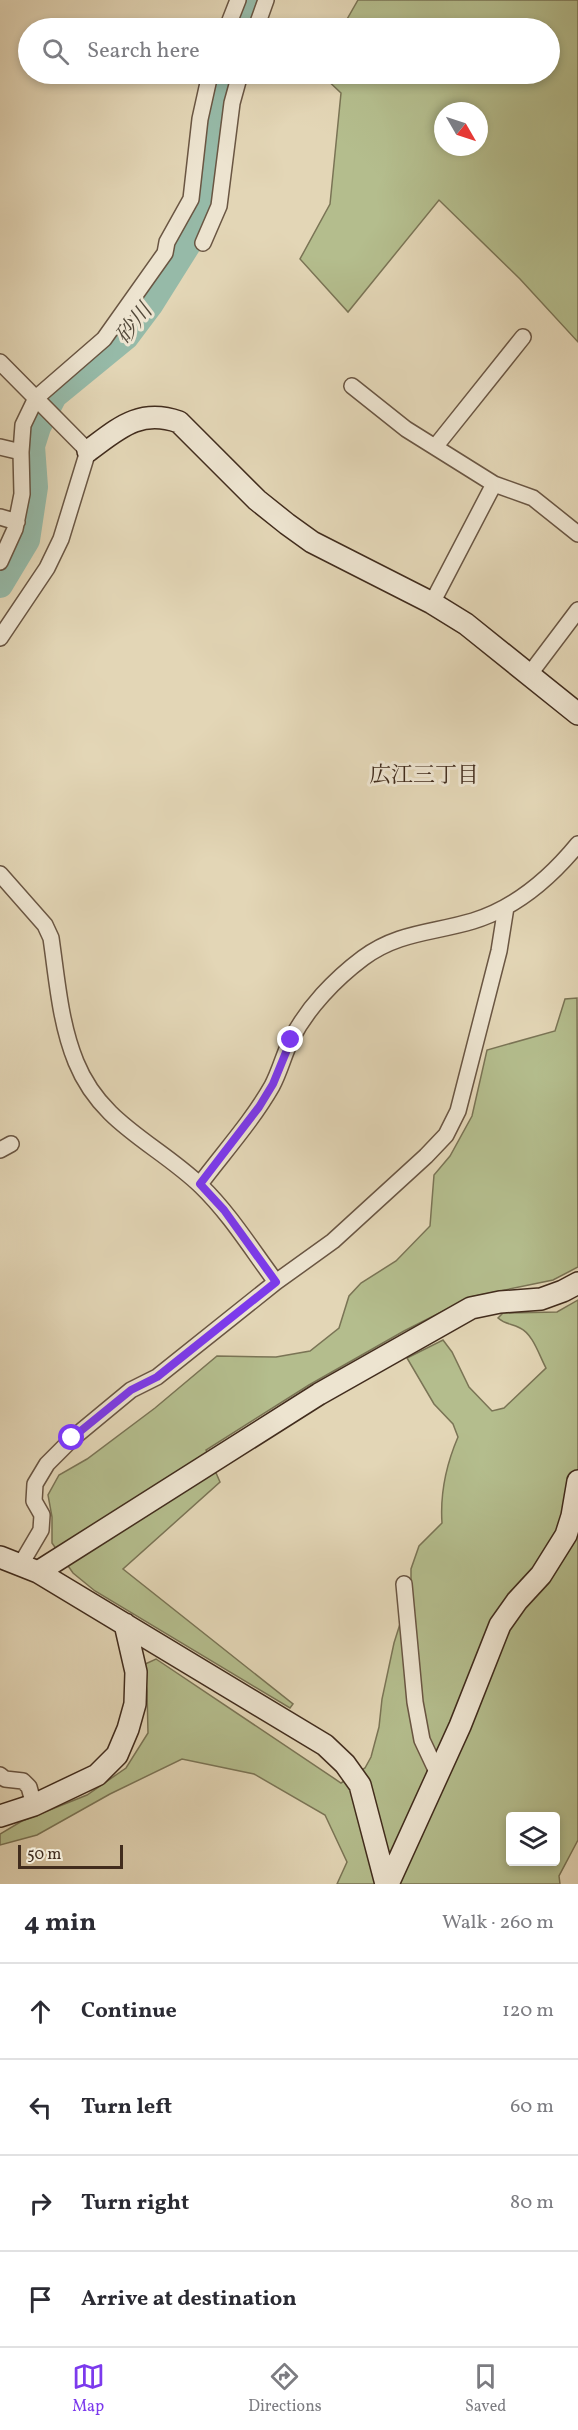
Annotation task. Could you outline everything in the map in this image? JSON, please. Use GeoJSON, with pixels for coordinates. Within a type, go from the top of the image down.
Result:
{"type":"FeatureCollection","features":[{"type":"Feature","properties":{"kind":"street"},"geometry":{"type":"LineString","coordinates":[[231,18],[238,0]]}},
{"type":"Feature","properties":{"kind":"street"},"geometry":{"type":"LineString","coordinates":[[260,18],[266,0]]}},
{"type":"Feature","properties":{"kind":"street"},"geometry":{"type":"LineString","coordinates":[[0,562],[17,522],[22,494],[22,425],[36,398],[104,339],[165,253],[167,242],[191,199],[200,119],[208,84]]}},
{"type":"Feature","properties":{"kind":"street"},"geometry":{"type":"LineString","coordinates":[[203,243],[219,206],[232,104],[237,84]]}},
{"type":"Feature","properties":{"kind":"street"},"geometry":{"type":"LineString","coordinates":[[435,447],[523,337]]}},
{"type":"Feature","properties":{"kind":"street"},"geometry":{"type":"LineString","coordinates":[[0,362],[88,451]]}},
{"type":"Feature","properties":{"kind":"street"},"geometry":{"type":"LineString","coordinates":[[352,386],[406,429],[494,484],[533,498],[578,534]]}},
{"type":"Feature","properties":{"kind":"street"},"geometry":{"type":"LineString","coordinates":[[0,638],[46,568],[60,539],[88,451],[119,428],[134,421],[149,416],[166,417],[179,422],[257,500],[312,542],[432,603],[465,624],[578,714]]}},
{"type":"Feature","properties":{"kind":"street"},"geometry":{"type":"LineString","coordinates":[[0,447],[21,452]]}},
{"type":"Feature","properties":{"kind":"street"},"geometry":{"type":"LineString","coordinates":[[432,603],[494,484]]}},
{"type":"Feature","properties":{"kind":"street"},"geometry":{"type":"LineString","coordinates":[[0,517],[17,522]]}},
{"type":"Feature","properties":{"kind":"street"},"geometry":{"type":"LineString","coordinates":[[529,675],[578,610]]}},
{"type":"Feature","properties":{"kind":"street"},"geometry":{"type":"LineString","coordinates":[[200,1184],[259,1107],[273,1084],[291,1040],[301,1024],[331,987],[362,958],[389,942],[423,931],[474,921],[506,907],[535,888],[578,844]]}},
{"type":"Feature","properties":{"kind":"street"},"geometry":{"type":"LineString","coordinates":[[0,874],[45,925],[51,938],[66,1032],[76,1064],[102,1106],[124,1128],[200,1184],[224,1210],[276,1282]]}},
{"type":"Feature","properties":{"kind":"street"},"geometry":{"type":"LineString","coordinates":[[30,1568],[41,1530],[42,1515],[34,1501],[35,1485],[47,1464],[72,1438],[131,1390],[157,1377],[276,1282],[333,1241],[406,1176],[446,1135],[459,1111],[499,951],[506,907]]}},
{"type":"Feature","properties":{"kind":"street"},"geometry":{"type":"LineString","coordinates":[[30,1568],[319,1394],[471,1308],[500,1302],[541,1299],[563,1291],[578,1282]]}},
{"type":"Feature","properties":{"kind":"street"},"geometry":{"type":"LineString","coordinates":[[387,1884],[438,1774],[500,1624],[541,1575],[566,1535],[578,1481]]}},
{"type":"Feature","properties":{"kind":"street"},"geometry":{"type":"LineString","coordinates":[[0,1557],[30,1568],[325,1745],[345,1764],[360,1785],[387,1884]]}},
{"type":"Feature","properties":{"kind":"street"},"geometry":{"type":"LineString","coordinates":[[404,1584],[415,1701],[422,1740],[438,1774]]}},
{"type":"Feature","properties":{"kind":"street"},"geometry":{"type":"LineString","coordinates":[[0,1816],[34,1805],[97,1776],[117,1755],[135,1704],[136,1672],[125,1624]]}},
{"type":"Feature","properties":{"kind":"street"},"geometry":{"type":"LineString","coordinates":[[0,1775],[5,1779],[24,1781],[29,1787],[34,1805]]}},
{"type":"Feature","properties":{"kind":"green space"},"geometry":{"type":"Polygon","coordinates":[[[358,0],[578,0],[578,342],[520,279],[439,200],[348,312],[300,259],[330,204],[341,93],[332,84],[560,84],[560,18],[348,18],[358,0]]]}},
{"type":"Feature","properties":{"kind":"green space"},"geometry":{"type":"Polygon","coordinates":[[[577,998],[578,1267],[553,1280],[471,1297],[404,1331],[309,1385],[206,1450],[220,1482],[123,1569],[293,1704],[290,1708],[95,1591],[73,1573],[52,1543],[52,1517],[48,1495],[59,1475],[87,1459],[155,1408],[217,1356],[276,1357],[310,1351],[339,1328],[349,1296],[361,1283],[396,1261],[430,1226],[434,1175],[450,1156],[472,1116],[487,1050],[555,1031],[565,999],[577,998]]]}},
{"type":"Feature","properties":{"kind":"green space"},"geometry":{"type":"Polygon","coordinates":[[[578,1300],[578,1840],[559,1876],[560,1884],[337,1884],[347,1862],[325,1815],[254,1774],[182,1759],[110,1794],[37,1835],[0,1845],[0,1834],[22,1821],[87,1795],[126,1768],[148,1733],[147,1691],[143,1665],[156,1659],[341,1783],[365,1768],[371,1757],[379,1727],[382,1699],[394,1643],[411,1589],[411,1569],[419,1546],[442,1523],[445,1479],[458,1437],[453,1424],[434,1404],[407,1358],[443,1340],[452,1352],[469,1387],[492,1411],[504,1408],[546,1368],[529,1335],[520,1328],[498,1318],[503,1313],[557,1312],[578,1300]]]}},
{"type":"Feature","properties":{"kind":"waterway","name":"砂川"},"geometry":{"type":"LineString","coordinates":[[246,18],[252,0]]}},
{"type":"Feature","properties":{"kind":"waterway","name":"砂川"},"geometry":{"type":"LineString","coordinates":[[0,585],[27,540],[35,487],[32,446],[38,427],[54,396],[126,337],[150,305],[199,227],[210,202],[213,151],[226,84]]}},
{"type":"Feature","properties":{"kind":"district","name":"広江三丁目"},"geometry":{"type":"Point","coordinates":[424,774]}},
{"type":"Feature","properties":{"kind":"route"},"geometry":{"type":"LineString","coordinates":[[72,1438],[131,1390],[157,1377],[276,1282],[224,1210],[200,1184],[259,1107],[273,1084],[291,1040]]}}]}
